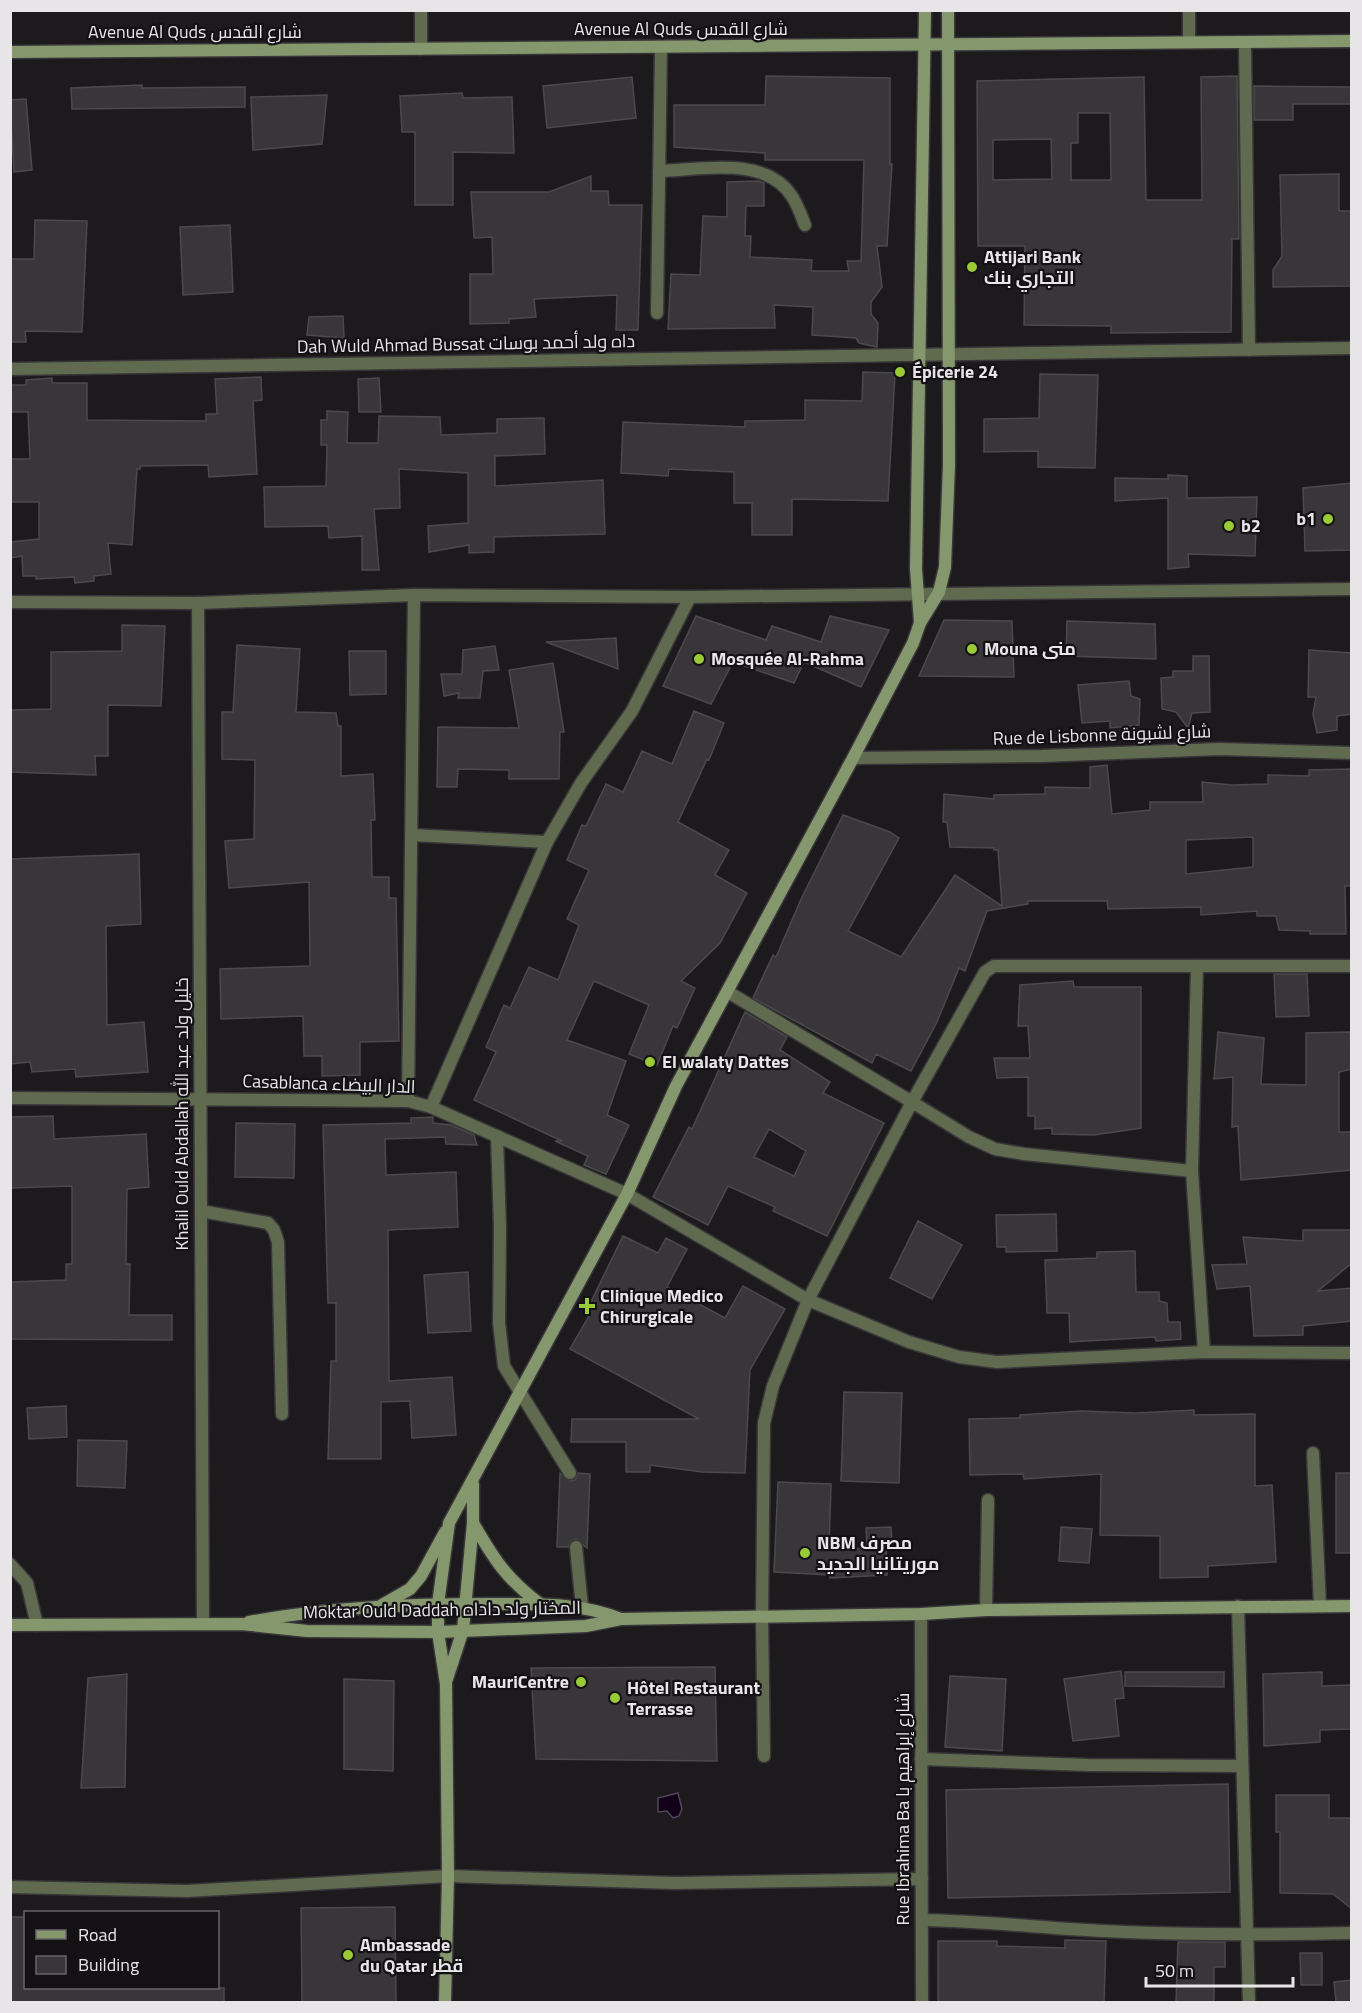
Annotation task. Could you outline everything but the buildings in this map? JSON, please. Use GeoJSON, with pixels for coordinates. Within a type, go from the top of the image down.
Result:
{"type":"FeatureCollection","features":[{"type":"Feature","properties":{"kind":"street"},"geometry":{"type":"LineString","coordinates":[[421,10],[421,49]]}},
{"type":"Feature","properties":{"kind":"street"},"geometry":{"type":"LineString","coordinates":[[920,623],[917,593],[925,10]]}},
{"type":"Feature","properties":{"kind":"street"},"geometry":{"type":"LineString","coordinates":[[378,1607],[410,1589],[421,1576],[473,1482],[627,1194],[676,1086],[853,758],[913,643],[920,623],[939,592],[945,567],[948,523],[948,10]]}},
{"type":"Feature","properties":{"kind":"street"},"geometry":{"type":"LineString","coordinates":[[1189,10],[1189,42]]}},
{"type":"Feature","properties":{"kind":"street","name":"Avenue Al Quds شارع القدس"},"geometry":{"type":"LineString","coordinates":[[10,51],[1352,41]]}},
{"type":"Feature","properties":{"kind":"street"},"geometry":{"type":"LineString","coordinates":[[1245,42],[1249,350]]}},
{"type":"Feature","properties":{"kind":"street"},"geometry":{"type":"LineString","coordinates":[[657,313],[661,47]]}},
{"type":"Feature","properties":{"kind":"street"},"geometry":{"type":"LineString","coordinates":[[659,171],[739,168],[768,175],[791,194],[805,225]]}},
{"type":"Feature","properties":{"kind":"street","name":"Dah Wuld Ahmad Bussat داه ولد أحمد بوسات"},"geometry":{"type":"LineString","coordinates":[[10,369],[1352,348]]}},
{"type":"Feature","properties":{"kind":"street"},"geometry":{"type":"LineString","coordinates":[[10,602],[198,603],[414,595],[690,597],[939,592],[1352,589]]}},
{"type":"Feature","properties":{"kind":"street"},"geometry":{"type":"LineString","coordinates":[[408,1101],[414,595]]}},
{"type":"Feature","properties":{"kind":"street"},"geometry":{"type":"LineString","coordinates":[[431,1107],[547,842],[581,783],[633,711],[690,597]]}},
{"type":"Feature","properties":{"kind":"street","name":"Khalil Ould Abdallah خليل ولد عبد الله"},"geometry":{"type":"LineString","coordinates":[[198,603],[203,1624]]}},
{"type":"Feature","properties":{"kind":"street","name":"Rue de Lisbonne شارع لشبونة"},"geometry":{"type":"LineString","coordinates":[[853,758],[1042,756],[1219,749],[1352,753]]}},
{"type":"Feature","properties":{"kind":"street"},"geometry":{"type":"LineString","coordinates":[[412,835],[547,842]]}},
{"type":"Feature","properties":{"kind":"street"},"geometry":{"type":"LineString","coordinates":[[764,1756],[762,1617],[764,1423],[773,1386],[808,1300],[912,1102],[985,972],[994,966],[1352,966]]}},
{"type":"Feature","properties":{"kind":"street"},"geometry":{"type":"LineString","coordinates":[[1197,966],[1192,1171],[1204,1352]]}},
{"type":"Feature","properties":{"kind":"street"},"geometry":{"type":"LineString","coordinates":[[728,992],[969,1137],[995,1149],[1192,1171]]}},
{"type":"Feature","properties":{"kind":"street","name":"Casablanca الدار البيضاء"},"geometry":{"type":"LineString","coordinates":[[10,1098],[408,1101],[431,1107],[627,1194],[808,1300],[909,1342],[959,1357],[997,1362],[1204,1352],[1352,1353]]}},
{"type":"Feature","properties":{"kind":"street"},"geometry":{"type":"LineString","coordinates":[[497,1136],[500,1228],[499,1323],[504,1366],[519,1394],[570,1473]]}},
{"type":"Feature","properties":{"kind":"street"},"geometry":{"type":"LineString","coordinates":[[201,1211],[268,1223],[274,1230],[278,1242],[282,1414]]}},
{"type":"Feature","properties":{"kind":"street"},"geometry":{"type":"LineString","coordinates":[[1313,1453],[1320,1606]]}},
{"type":"Feature","properties":{"kind":"street"},"geometry":{"type":"LineString","coordinates":[[446,1684],[463,1630],[473,1523],[473,1482]]}},
{"type":"Feature","properties":{"kind":"street"},"geometry":{"type":"LineString","coordinates":[[986,1610],[988,1500]]}},
{"type":"Feature","properties":{"kind":"street"},"geometry":{"type":"LineString","coordinates":[[445,2002],[448,1876],[446,1684],[438,1632],[438,1604],[450,1523]]}},
{"type":"Feature","properties":{"kind":"street"},"geometry":{"type":"LineString","coordinates":[[473,1523],[496,1564],[513,1584],[540,1605]]}},
{"type":"Feature","properties":{"kind":"street"},"geometry":{"type":"LineString","coordinates":[[576,1547],[582,1607]]}},
{"type":"Feature","properties":{"kind":"street"},"geometry":{"type":"LineString","coordinates":[[10,1564],[27,1582],[37,1625]]}},
{"type":"Feature","properties":{"kind":"street","name":"Moktar Ould Daddah المختار ولد داداه"},"geometry":{"type":"LineString","coordinates":[[242,1624],[299,1614],[438,1604],[582,1607],[621,1619]]}},
{"type":"Feature","properties":{"kind":"street"},"geometry":{"type":"LineString","coordinates":[[621,1619],[921,1614],[986,1610],[1238,1605],[1352,1606]]}},
{"type":"Feature","properties":{"kind":"street"},"geometry":{"type":"LineString","coordinates":[[1238,1605],[1249,1935],[1249,2002]]}},
{"type":"Feature","properties":{"kind":"street","name":"Rue Ibrahima Ba شارع إبراهيم با"},"geometry":{"type":"LineString","coordinates":[[921,1614],[922,2002]]}},
{"type":"Feature","properties":{"kind":"street","name":"Moktar Ould Daddah المختار ولد داداه"},"geometry":{"type":"LineString","coordinates":[[10,1625],[242,1624],[307,1632],[438,1632],[586,1626],[621,1619]]}},
{"type":"Feature","properties":{"kind":"street"},"geometry":{"type":"LineString","coordinates":[[921,1759],[1088,1765],[1242,1766]]}},
{"type":"Feature","properties":{"kind":"street"},"geometry":{"type":"LineString","coordinates":[[10,1887],[187,1892],[448,1876],[675,1883],[922,1879]]}},
{"type":"Feature","properties":{"kind":"street"},"geometry":{"type":"LineString","coordinates":[[921,1920],[1108,1931],[1219,1932],[1249,1935],[1352,1933]]}},
{"type":"Feature","properties":{"kind":"shaded area"},"geometry":{"type":"Polygon","coordinates":[[[678,1793],[682,1809],[679,1816],[673,1818],[667,1811],[658,1812],[658,1798],[678,1793]]]}},
{"type":"Feature","properties":{"kind":"place","name":"Attijari Bank التجاري بنك"},"geometry":{"type":"Point","coordinates":[972,267]}},
{"type":"Feature","properties":{"kind":"place","name":"Épicerie 24"},"geometry":{"type":"Point","coordinates":[900,372]}},
{"type":"Feature","properties":{"kind":"place","name":"b1"},"geometry":{"type":"Point","coordinates":[1328,519]}},
{"type":"Feature","properties":{"kind":"place","name":"b2"},"geometry":{"type":"Point","coordinates":[1229,526]}},
{"type":"Feature","properties":{"kind":"place","name":"Mouna منى"},"geometry":{"type":"Point","coordinates":[972,649]}},
{"type":"Feature","properties":{"kind":"place","name":"Mosquée Al-Rahma"},"geometry":{"type":"Point","coordinates":[699,659]}},
{"type":"Feature","properties":{"kind":"place","name":"El walaty Dattes"},"geometry":{"type":"Point","coordinates":[650,1062]}},
{"type":"Feature","properties":{"kind":"place","name":"Clinique Medico Chirurgicale"},"geometry":{"type":"Point","coordinates":[587,1306]}},
{"type":"Feature","properties":{"kind":"place","name":"NBM مصرف موريتانيا الجديد"},"geometry":{"type":"Point","coordinates":[805,1553]}},
{"type":"Feature","properties":{"kind":"place","name":"MauriCentre"},"geometry":{"type":"Point","coordinates":[581,1682]}},
{"type":"Feature","properties":{"kind":"place","name":"Hôtel Restaurant Terrasse"},"geometry":{"type":"Point","coordinates":[615,1698]}},
{"type":"Feature","properties":{"kind":"place","name":"Ambassade du Qatar قطر"},"geometry":{"type":"Point","coordinates":[348,1955]}}]}
